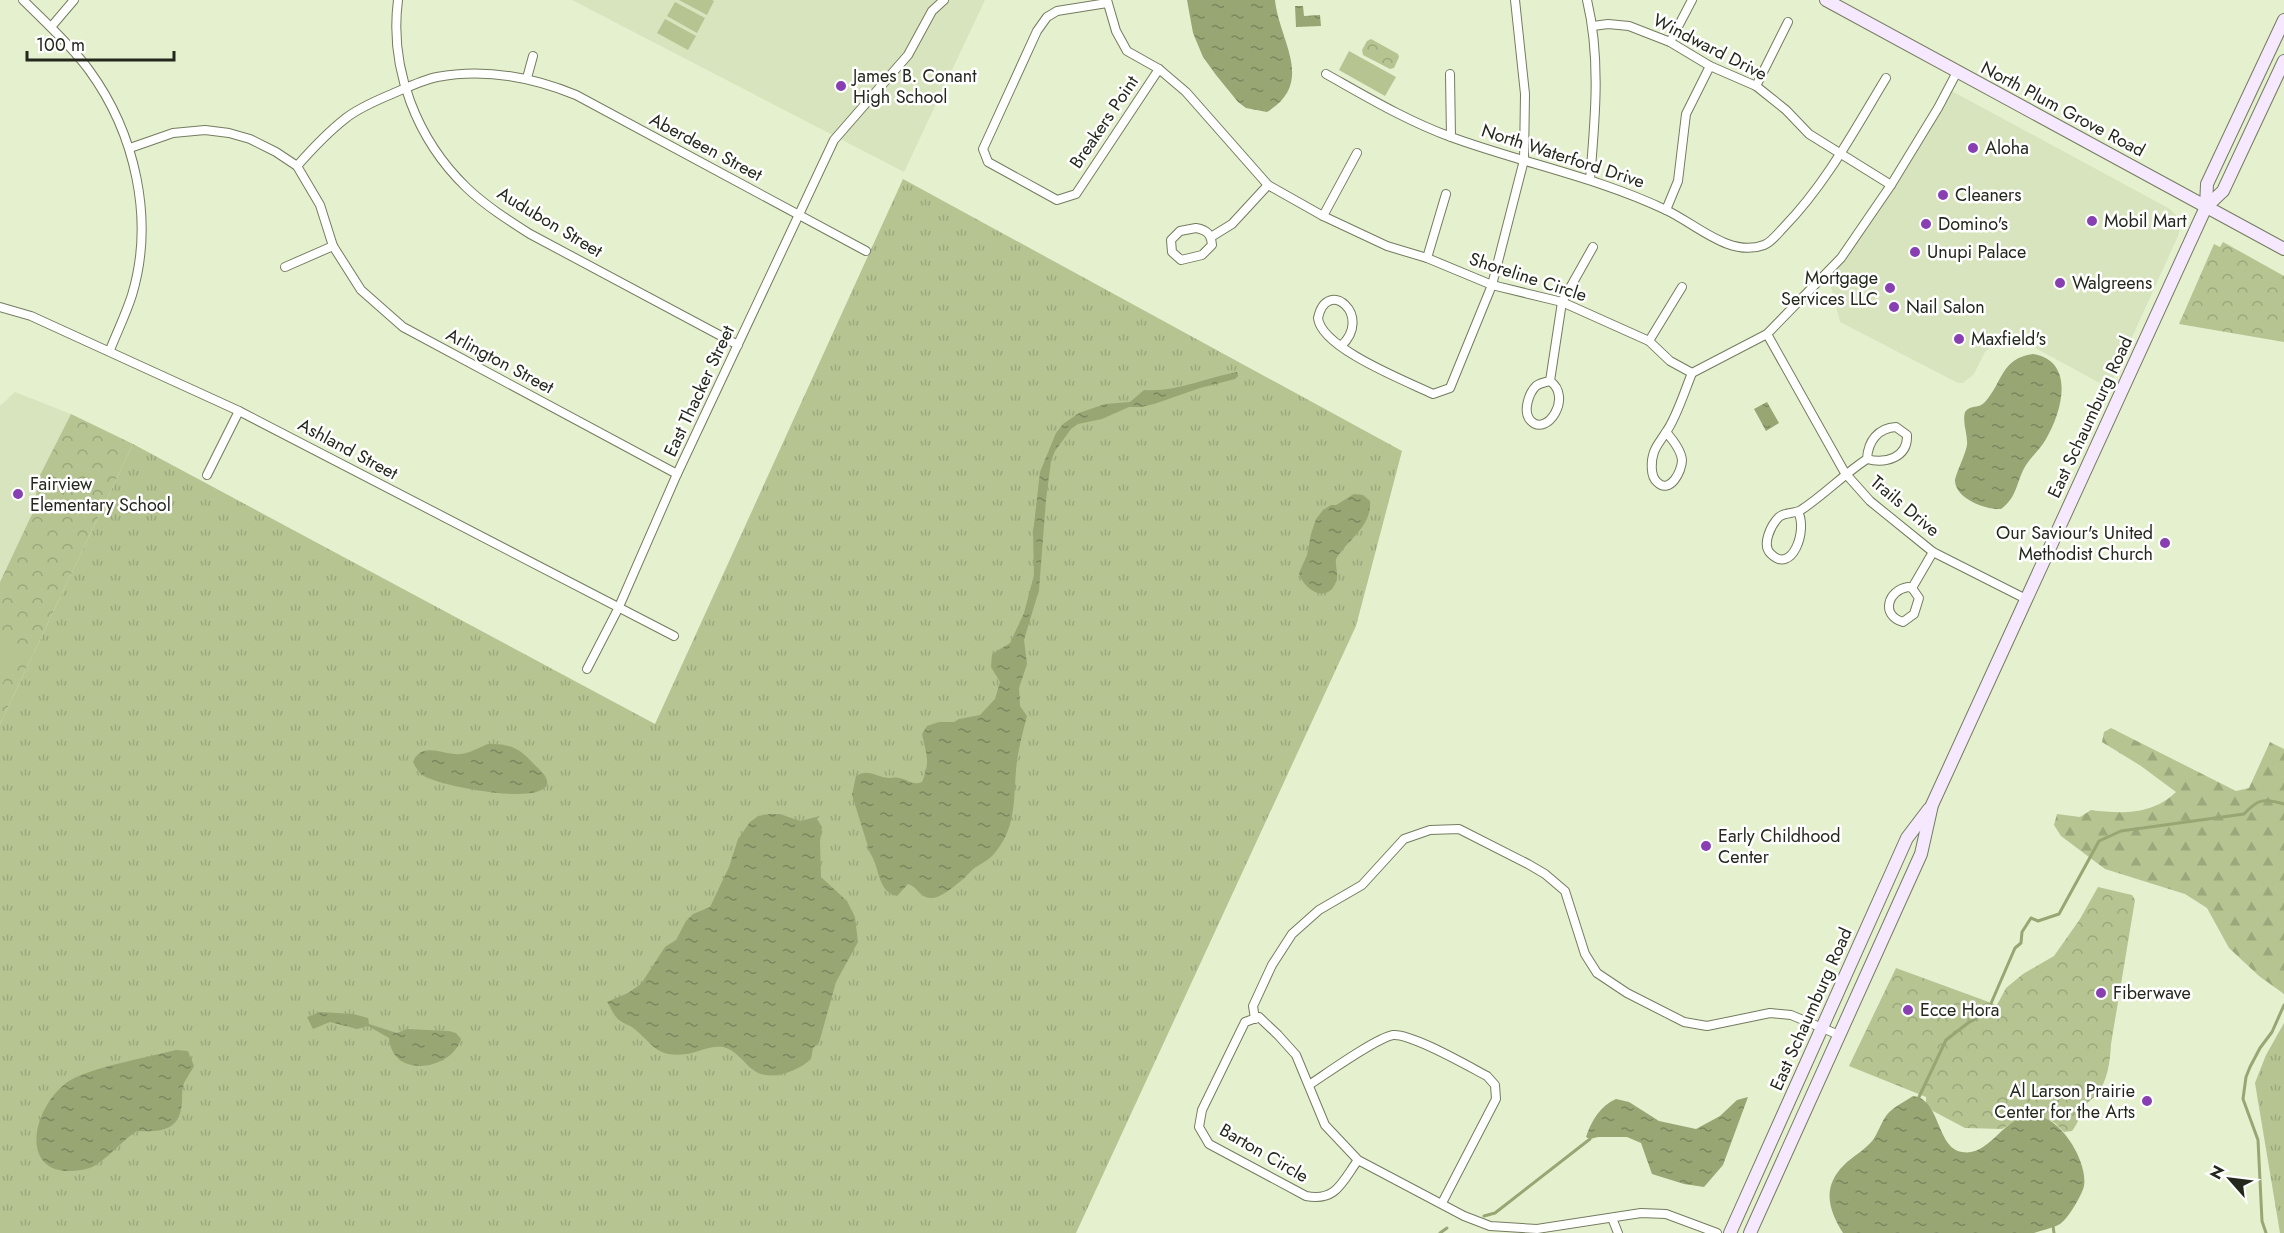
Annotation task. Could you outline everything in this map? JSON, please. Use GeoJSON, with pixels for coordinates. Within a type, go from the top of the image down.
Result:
{"type":"FeatureCollection","features":[{"type":"Feature","properties":{"kind":"main road","name":"North Plum Grove Road"},"geometry":{"type":"LineString","coordinates":[[1826,0],[2284,249]]}},
{"type":"Feature","properties":{"kind":"main road","name":"East Schaumburg Road"},"geometry":{"type":"LineString","coordinates":[[2206,207],[2207,184],[2284,20]]}},
{"type":"Feature","properties":{"kind":"main road","name":"East Schaumburg Road"},"geometry":{"type":"LineString","coordinates":[[1750,1233],[1921,854],[1932,806],[2026,599],[2206,207],[2223,191],[2284,61]]}},
{"type":"Feature","properties":{"kind":"main road","name":"East Schaumburg Road"},"geometry":{"type":"LineString","coordinates":[[1730,1233],[1907,838],[1932,806]]}},
{"type":"Feature","properties":{"kind":"street"},"geometry":{"type":"LineString","coordinates":[[23,0],[51,27],[88,69],[112,106],[130,148],[138,187],[141,227],[138,261],[132,294],[110,350]]}},
{"type":"Feature","properties":{"kind":"street"},"geometry":{"type":"LineString","coordinates":[[51,27],[74,0]]}},
{"type":"Feature","properties":{"kind":"street","name":"Audubon Street"},"geometry":{"type":"LineString","coordinates":[[398,0],[398,52],[405,88],[422,130],[442,162],[467,188],[497,213],[530,234],[738,345]]}},
{"type":"Feature","properties":{"kind":"street","name":"East Thacker Street"},"geometry":{"type":"LineString","coordinates":[[587,669],[618,609],[677,474],[834,140],[908,55],[932,11],[944,0]]}},
{"type":"Feature","properties":{"kind":"street"},"geometry":{"type":"LineString","coordinates":[[1341,346],[1352,331],[1351,312],[1346,304],[1333,299],[1322,306],[1318,322],[1326,336],[1347,352],[1433,394],[1450,388],[1492,285],[1524,160],[1525,94],[1515,0]]}},
{"type":"Feature","properties":{"kind":"street"},"geometry":{"type":"LineString","coordinates":[[1587,0],[1593,26],[1595,124],[1590,179]]}},
{"type":"Feature","properties":{"kind":"street"},"geometry":{"type":"LineString","coordinates":[[1670,42],[1692,0]]}},
{"type":"Feature","properties":{"kind":"street","name":"Shoreline Circle"},"geometry":{"type":"LineString","coordinates":[[1107,2],[1116,31],[1127,51],[1160,69],[1186,92],[1268,184],[1323,216],[1387,246],[1427,258],[1492,285],[1562,302],[1649,340],[1670,361],[1692,373]]}},
{"type":"Feature","properties":{"kind":"street","name":"Breakers Point"},"geometry":{"type":"LineString","coordinates":[[1107,2],[1057,11],[1047,17],[1036,31],[983,149],[988,162],[1057,200],[1076,194],[1160,69]]}},
{"type":"Feature","properties":{"kind":"street"},"geometry":{"type":"LineString","coordinates":[[1755,86],[1788,22]]}},
{"type":"Feature","properties":{"kind":"street","name":"Windward Drive"},"geometry":{"type":"LineString","coordinates":[[1593,26],[1608,24],[1629,26],[1670,42],[1710,66],[1755,86],[1786,110],[1809,134],[1891,185]]}},
{"type":"Feature","properties":{"kind":"street"},"geometry":{"type":"LineString","coordinates":[[527,78],[533,56]]}},
{"type":"Feature","properties":{"kind":"street"},"geometry":{"type":"LineString","coordinates":[[1666,210],[1678,181],[1686,114],[1710,66]]}},
{"type":"Feature","properties":{"kind":"street"},"geometry":{"type":"LineString","coordinates":[[1666,432],[1679,451],[1682,460],[1677,479],[1669,484],[1661,485],[1655,481],[1653,475],[1653,454],[1658,442],[1666,432],[1692,373],[1767,334],[1841,258],[1891,185],[1957,72]]}},
{"type":"Feature","properties":{"kind":"street","name":"Aberdeen Street"},"geometry":{"type":"LineString","coordinates":[[297,166],[346,117],[405,88],[436,77],[484,73],[527,78],[576,95],[866,251]]}},
{"type":"Feature","properties":{"kind":"street","name":"North Waterford Drive"},"geometry":{"type":"LineString","coordinates":[[1326,74],[1399,115],[1451,137],[1590,179],[1666,210],[1734,247],[1751,249],[1768,244],[1804,206],[1840,154],[1886,78]]}},
{"type":"Feature","properties":{"kind":"street"},"geometry":{"type":"LineString","coordinates":[[1450,74],[1451,137]]}},
{"type":"Feature","properties":{"kind":"street","name":"Arlington Street"},"geometry":{"type":"LineString","coordinates":[[130,148],[173,133],[205,130],[250,139],[276,152],[297,166],[320,205],[333,246],[361,290],[403,327],[677,474]]}},
{"type":"Feature","properties":{"kind":"street"},"geometry":{"type":"LineString","coordinates":[[1323,216],[1357,153]]}},
{"type":"Feature","properties":{"kind":"street"},"geometry":{"type":"LineString","coordinates":[[1211,237],[1232,224],[1268,184]]}},
{"type":"Feature","properties":{"kind":"street"},"geometry":{"type":"LineString","coordinates":[[1427,258],[1446,194]]}},
{"type":"Feature","properties":{"kind":"street"},"geometry":{"type":"LineString","coordinates":[[1196,228],[1208,232],[1211,237],[1212,245],[1202,255],[1181,260],[1172,252],[1171,240],[1180,231],[1196,228]]}},
{"type":"Feature","properties":{"kind":"street"},"geometry":{"type":"LineString","coordinates":[[285,267],[333,246]]}},
{"type":"Feature","properties":{"kind":"street"},"geometry":{"type":"LineString","coordinates":[[1550,381],[1562,302],[1593,247]]}},
{"type":"Feature","properties":{"kind":"street"},"geometry":{"type":"LineString","coordinates":[[1649,340],[1682,287]]}},
{"type":"Feature","properties":{"kind":"street","name":"Ashland Street"},"geometry":{"type":"LineString","coordinates":[[0,307],[31,316],[110,350],[239,411],[674,636]]}},
{"type":"Feature","properties":{"kind":"street","name":"Trails Drive"},"geometry":{"type":"LineString","coordinates":[[1767,334],[1845,473],[1870,501],[1933,552],[2026,599]]}},
{"type":"Feature","properties":{"kind":"street"},"geometry":{"type":"LineString","coordinates":[[1550,381],[1557,388],[1560,396],[1554,416],[1548,422],[1533,423],[1528,418],[1527,409],[1530,396],[1536,386],[1550,381]]}},
{"type":"Feature","properties":{"kind":"street"},"geometry":{"type":"LineString","coordinates":[[207,475],[239,411]]}},
{"type":"Feature","properties":{"kind":"street"},"geometry":{"type":"LineString","coordinates":[[1798,512],[1803,524],[1797,547],[1788,557],[1780,559],[1772,556],[1767,549],[1767,539],[1772,526],[1781,515],[1798,512],[1845,473],[1867,459],[1890,460],[1903,450],[1907,443],[1906,435],[1896,427],[1880,431],[1870,442],[1867,459]]}},
{"type":"Feature","properties":{"kind":"street"},"geometry":{"type":"LineString","coordinates":[[1912,588],[1933,552]]}},
{"type":"Feature","properties":{"kind":"street"},"geometry":{"type":"LineString","coordinates":[[1717,1233],[1666,1214],[1641,1213],[1537,1229],[1488,1229],[1358,1160],[1326,1125],[1296,1055],[1278,1035],[1257,1018],[1253,1006],[1272,964],[1292,934],[1319,910],[1362,885],[1404,839],[1430,830],[1459,829],[1528,864],[1545,874],[1565,891],[1585,954],[1596,973],[1627,993],[1684,1022],[1707,1026],[1770,1013],[1791,1015],[1839,1035]]}},
{"type":"Feature","properties":{"kind":"street","name":"Barton Circle"},"geometry":{"type":"LineString","coordinates":[[1257,1018],[1245,1022],[1202,1110],[1199,1127],[1209,1144],[1306,1196],[1320,1199],[1332,1195],[1358,1160]]}},
{"type":"Feature","properties":{"kind":"street"},"geometry":{"type":"LineString","coordinates":[[1309,1085],[1378,1042],[1394,1035],[1411,1038],[1487,1076],[1495,1085],[1496,1099],[1442,1203]]}},
{"type":"Feature","properties":{"kind":"street"},"geometry":{"type":"LineString","coordinates":[[1612,1218],[1618,1233]]}},
{"type":"Feature","properties":{"kind":"shaded area","name":"James B. Conant High School"},"geometry":{"type":"Polygon","coordinates":[[[572,0],[985,0],[904,172],[572,0]]]}},
{"type":"Feature","properties":{"kind":"shaded area"},"geometry":{"type":"Polygon","coordinates":[[[1950,90],[2170,209],[2177,216],[2180,229],[2178,236],[2109,388],[2011,335],[2005,336],[1985,352],[1974,374],[1963,383],[1958,383],[1840,322],[1828,275],[1950,90]]]}},
{"type":"Feature","properties":{"kind":"shaded area","name":"Fairview Elementary School"},"geometry":{"type":"Polygon","coordinates":[[[15,392],[71,414],[39,477],[33,512],[0,582],[0,406],[15,392]]]}},
{"type":"Feature","properties":{"kind":"green space"},"geometry":{"type":"Polygon","coordinates":[[[679,0],[712,0],[714,1],[707,15],[679,0]]]}},
{"type":"Feature","properties":{"kind":"green space"},"geometry":{"type":"Polygon","coordinates":[[[675,2],[705,18],[697,33],[667,16],[675,2]]]}},
{"type":"Feature","properties":{"kind":"green space"},"geometry":{"type":"Polygon","coordinates":[[[665,19],[696,36],[688,50],[657,33],[665,19]]]}},
{"type":"Feature","properties":{"kind":"green space"},"geometry":{"type":"Polygon","coordinates":[[[1371,39],[1398,54],[1394,68],[1390,69],[1363,55],[1362,50],[1367,41],[1371,39]]]}},
{"type":"Feature","properties":{"kind":"green space"},"geometry":{"type":"Polygon","coordinates":[[[1349,51],[1396,77],[1385,96],[1339,70],[1349,51]]]}},
{"type":"Feature","properties":{"kind":"green space"},"geometry":{"type":"Polygon","coordinates":[[[903,179],[1402,451],[1356,626],[1076,1233],[0,1233],[0,724],[133,444],[655,724],[903,179]]]}},
{"type":"Feature","properties":{"kind":"green space"},"geometry":{"type":"Polygon","coordinates":[[[2223,242],[2284,276],[2284,342],[2179,324],[2214,244],[2220,247],[2223,242]]]}},
{"type":"Feature","properties":{"kind":"green space"},"geometry":{"type":"Polygon","coordinates":[[[71,414],[133,444],[0,724],[0,582],[33,512],[39,477],[71,414]]]}},
{"type":"Feature","properties":{"kind":"green space"},"geometry":{"type":"Polygon","coordinates":[[[0,630],[7,633],[22,653],[0,687],[0,630]]]}},
{"type":"Feature","properties":{"kind":"green space"},"geometry":{"type":"Polygon","coordinates":[[[2111,728],[2236,791],[2249,788],[2270,742],[2284,749],[2284,994],[2259,976],[2229,948],[2207,908],[2185,894],[2105,869],[2061,836],[2054,825],[2057,814],[2080,817],[2091,810],[2125,812],[2147,809],[2167,800],[2176,792],[2141,766],[2102,742],[2104,732],[2111,728]]]}},
{"type":"Feature","properties":{"kind":"green space"},"geometry":{"type":"Polygon","coordinates":[[[2098,887],[2132,895],[2135,900],[2108,1071],[2100,1090],[2087,1104],[2072,1131],[2064,1132],[2055,1123],[2040,1116],[2025,1115],[2002,1129],[1965,1128],[1933,1111],[1926,1104],[1926,1097],[1849,1066],[1896,968],[1997,1005],[2006,988],[2023,974],[2054,956],[2080,919],[2098,887]]]}},
{"type":"Feature","properties":{"kind":"green space"},"geometry":{"type":"Polygon","coordinates":[[[2284,1023],[2284,1233],[2280,1233],[2255,1083],[2266,1055],[2284,1023]]]}},
{"type":"Feature","properties":{"kind":"water"},"geometry":{"type":"Polygon","coordinates":[[[1187,0],[1275,0],[1291,60],[1292,74],[1289,88],[1282,100],[1267,112],[1246,108],[1238,102],[1203,57],[1193,33],[1187,0]]]}},
{"type":"Feature","properties":{"kind":"water"},"geometry":{"type":"Polygon","coordinates":[[[1295,6],[1303,6],[1304,16],[1320,15],[1321,26],[1296,27],[1295,6]]]}},
{"type":"Feature","properties":{"kind":"water"},"geometry":{"type":"Polygon","coordinates":[[[2033,354],[2047,359],[2055,366],[2060,377],[2062,389],[2057,415],[2044,442],[2026,465],[2011,499],[2001,509],[1988,508],[1966,498],[1960,493],[1955,481],[1967,445],[1965,412],[1985,402],[2008,366],[2015,360],[2033,354]]]}},
{"type":"Feature","properties":{"kind":"water"},"geometry":{"type":"Polygon","coordinates":[[[1237,372],[1238,376],[1235,379],[1154,404],[1129,407],[1102,419],[1078,424],[1071,429],[1055,451],[1051,461],[1046,500],[1039,590],[1024,640],[1027,664],[1019,688],[1020,706],[1027,716],[1018,755],[1012,818],[1004,840],[992,856],[943,894],[934,898],[926,897],[908,884],[897,896],[891,894],[882,884],[852,795],[856,776],[868,773],[913,783],[922,782],[927,763],[922,734],[927,726],[980,715],[995,699],[1000,682],[991,667],[992,654],[1010,643],[1024,613],[1034,575],[1033,533],[1040,472],[1056,433],[1063,424],[1079,413],[1105,404],[1130,402],[1144,390],[1180,387],[1237,372]]]}},
{"type":"Feature","properties":{"kind":"water"},"geometry":{"type":"Polygon","coordinates":[[[1767,402],[1779,423],[1766,431],[1754,409],[1767,402]]]}},
{"type":"Feature","properties":{"kind":"water"},"geometry":{"type":"Polygon","coordinates":[[[1354,494],[1363,495],[1370,501],[1367,518],[1358,533],[1336,559],[1337,579],[1332,589],[1327,593],[1316,592],[1305,584],[1299,573],[1307,555],[1316,519],[1323,510],[1354,494]]]}},
{"type":"Feature","properties":{"kind":"water"},"geometry":{"type":"Polygon","coordinates":[[[488,744],[513,747],[522,753],[544,775],[547,784],[541,790],[528,793],[510,794],[468,789],[424,776],[413,762],[417,755],[428,750],[461,754],[488,744]]]}},
{"type":"Feature","properties":{"kind":"water"},"geometry":{"type":"Polygon","coordinates":[[[780,814],[800,821],[820,816],[817,819],[822,827],[821,877],[847,901],[855,917],[858,942],[836,982],[819,1043],[813,1048],[811,1059],[805,1064],[790,1072],[774,1075],[766,1075],[752,1069],[728,1048],[709,1048],[676,1055],[661,1052],[632,1027],[618,1019],[607,1002],[628,993],[641,984],[665,947],[676,940],[686,921],[693,914],[710,907],[729,867],[738,839],[750,822],[758,816],[780,814]]]}},
{"type":"Feature","properties":{"kind":"water"},"geometry":{"type":"Polygon","coordinates":[[[321,1012],[353,1014],[368,1018],[369,1024],[397,1033],[407,1029],[449,1031],[456,1033],[461,1039],[455,1050],[435,1064],[410,1065],[400,1060],[393,1051],[389,1038],[368,1026],[357,1029],[330,1022],[313,1029],[307,1017],[321,1012]]]}},
{"type":"Feature","properties":{"kind":"water"},"geometry":{"type":"Polygon","coordinates":[[[176,1050],[188,1051],[194,1066],[182,1090],[181,1112],[178,1119],[168,1128],[137,1131],[99,1163],[86,1169],[64,1171],[49,1166],[40,1156],[37,1143],[38,1127],[53,1096],[66,1083],[88,1072],[176,1050]]]}},
{"type":"Feature","properties":{"kind":"water"},"geometry":{"type":"Polygon","coordinates":[[[1913,1096],[1929,1105],[1947,1142],[1954,1149],[1962,1152],[1972,1152],[1982,1148],[2006,1127],[2025,1117],[2045,1118],[2055,1124],[2071,1142],[2082,1165],[2084,1176],[2083,1190],[2067,1217],[2057,1225],[2034,1233],[1843,1233],[1831,1207],[1832,1182],[1844,1165],[1873,1140],[1890,1112],[1913,1096]]]}},
{"type":"Feature","properties":{"kind":"water"},"geometry":{"type":"Polygon","coordinates":[[[1748,1097],[1723,1165],[1704,1187],[1684,1184],[1652,1174],[1641,1143],[1627,1137],[1590,1139],[1586,1137],[1597,1114],[1616,1099],[1629,1102],[1659,1121],[1696,1129],[1720,1116],[1737,1100],[1748,1097]]]}},
{"type":"Feature","properties":{"kind":"waterway"},"geometry":{"type":"LineString","coordinates":[[1919,1097],[1946,1040],[1989,1008],[2015,948],[2021,943],[2022,932],[2031,918],[2038,921],[2059,914],[2099,841],[2121,831],[2244,814],[2261,801],[2284,804]]}},
{"type":"Feature","properties":{"kind":"waterway"},"geometry":{"type":"LineString","coordinates":[[2266,1233],[2262,1221],[2258,1140],[2243,1099],[2250,1067],[2272,1032],[2284,1005]]}},
{"type":"Feature","properties":{"kind":"waterway"},"geometry":{"type":"LineString","coordinates":[[1484,1216],[1495,1213],[1590,1139]]}},
{"type":"Feature","properties":{"kind":"waterway"},"geometry":{"type":"LineString","coordinates":[[2053,1226],[2054,1233]]}},
{"type":"Feature","properties":{"kind":"waterway"},"geometry":{"type":"LineString","coordinates":[[1440,1233],[1447,1228]]}},
{"type":"Feature","properties":{"kind":"place","name":"James B. Conant High School"},"geometry":{"type":"Point","coordinates":[841,86]}},
{"type":"Feature","properties":{"kind":"place","name":"Aloha"},"geometry":{"type":"Point","coordinates":[1973,148]}},
{"type":"Feature","properties":{"kind":"place","name":"Cleaners"},"geometry":{"type":"Point","coordinates":[1943,195]}},
{"type":"Feature","properties":{"kind":"place","name":"Mobil Mart"},"geometry":{"type":"Point","coordinates":[2092,221]}},
{"type":"Feature","properties":{"kind":"place","name":"Domino's"},"geometry":{"type":"Point","coordinates":[1926,224]}},
{"type":"Feature","properties":{"kind":"place","name":"Unupi Palace"},"geometry":{"type":"Point","coordinates":[1915,252]}},
{"type":"Feature","properties":{"kind":"place","name":"Walgreens"},"geometry":{"type":"Point","coordinates":[2060,283]}},
{"type":"Feature","properties":{"kind":"place","name":"Mortgage Services LLC"},"geometry":{"type":"Point","coordinates":[1890,288]}},
{"type":"Feature","properties":{"kind":"place","name":"Nail Salon"},"geometry":{"type":"Point","coordinates":[1894,307]}},
{"type":"Feature","properties":{"kind":"place","name":"Maxfield's"},"geometry":{"type":"Point","coordinates":[1959,339]}},
{"type":"Feature","properties":{"kind":"place","name":"Fairview Elementary School"},"geometry":{"type":"Point","coordinates":[18,494]}},
{"type":"Feature","properties":{"kind":"place","name":"Our Saviour's United Methodist Church"},"geometry":{"type":"Point","coordinates":[2165,543]}},
{"type":"Feature","properties":{"kind":"place","name":"Early Childhood Center"},"geometry":{"type":"Point","coordinates":[1706,846]}},
{"type":"Feature","properties":{"kind":"place","name":"Fiberwave"},"geometry":{"type":"Point","coordinates":[2101,993]}},
{"type":"Feature","properties":{"kind":"place","name":"Ecce Hora"},"geometry":{"type":"Point","coordinates":[1908,1010]}},
{"type":"Feature","properties":{"kind":"place","name":"Al Larson Prairie Center for the Arts"},"geometry":{"type":"Point","coordinates":[2147,1101]}}]}
